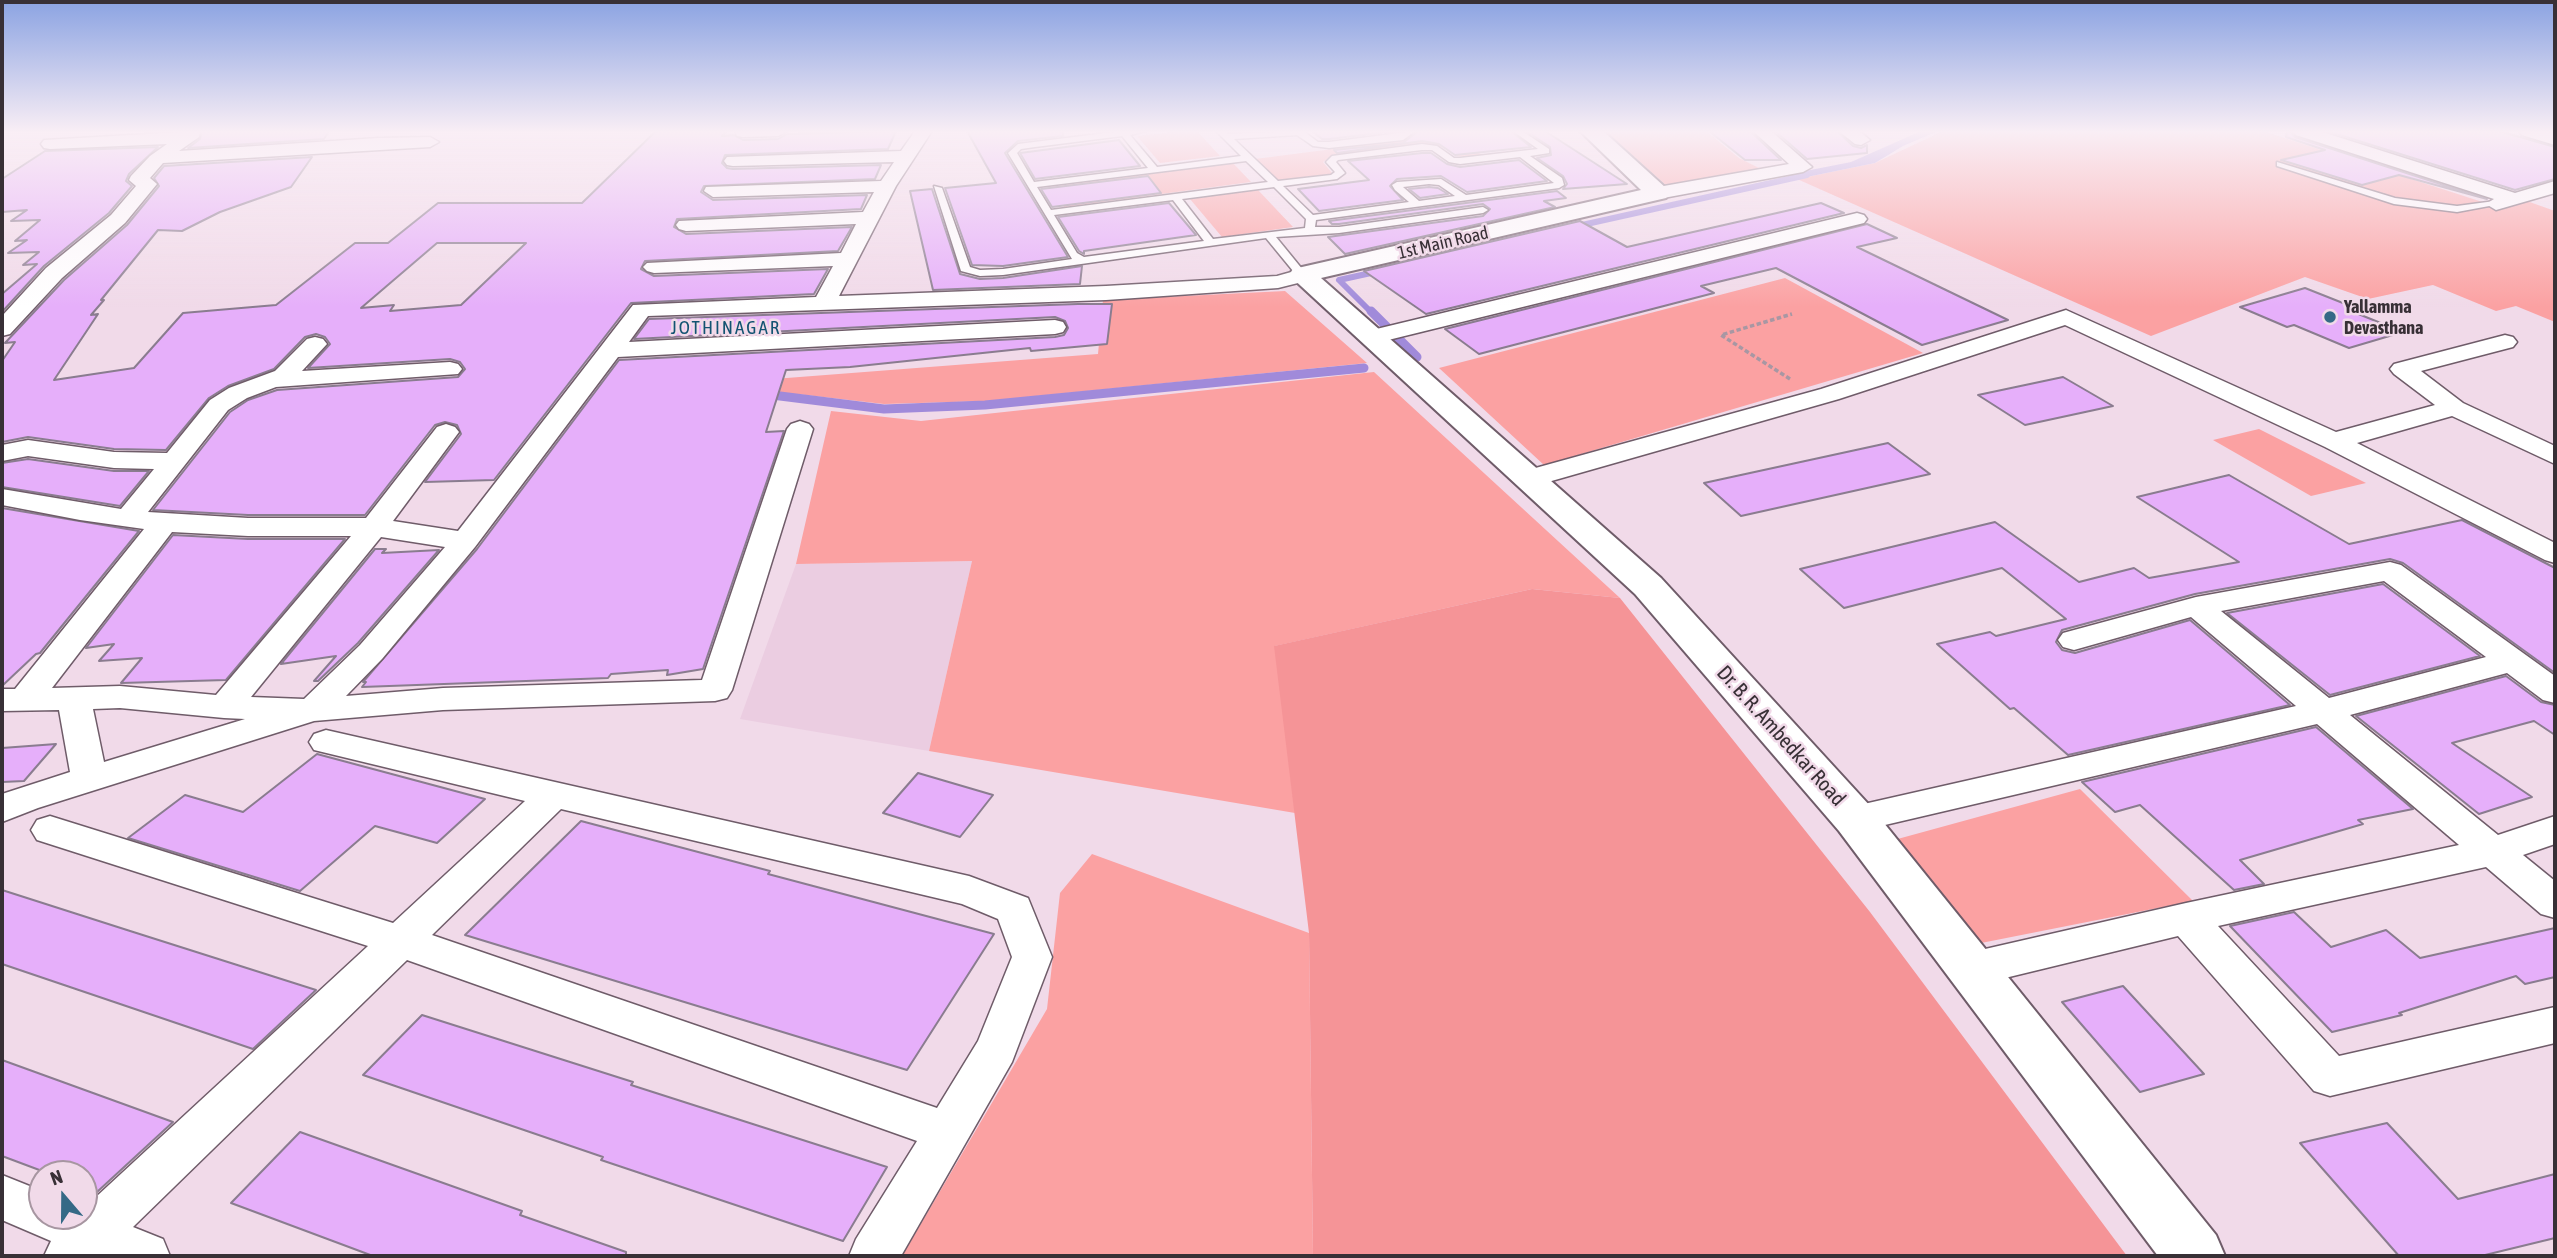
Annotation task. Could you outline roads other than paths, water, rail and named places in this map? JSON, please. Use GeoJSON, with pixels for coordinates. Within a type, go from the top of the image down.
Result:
{"type":"FeatureCollection","features":[{"type":"Feature","properties":{"kind":"street"},"geometry":{"type":"LineString","coordinates":[[2,329],[54,273],[118,219],[143,190]]}},
{"type":"Feature","properties":{"kind":"street"},"geometry":{"type":"LineString","coordinates":[[713,191],[769,190]]}},
{"type":"Feature","properties":{"kind":"street"},"geometry":{"type":"LineString","coordinates":[[824,303],[886,190]]}},
{"type":"Feature","properties":{"kind":"street"},"geometry":{"type":"LineString","coordinates":[[1654,190],[1658,193],[1676,190]]}},
{"type":"Feature","properties":{"kind":"street"},"geometry":{"type":"LineString","coordinates":[[2486,190],[2515,199]]}},
{"type":"Feature","properties":{"kind":"street"},"geometry":{"type":"LineString","coordinates":[[2495,205],[2546,190]]}},
{"type":"Feature","properties":{"kind":"street","name":"1st Main Road"},"geometry":{"type":"LineString","coordinates":[[1302,275],[1658,193]]}},
{"type":"Feature","properties":{"kind":"street"},"geometry":{"type":"LineString","coordinates":[[686,225],[870,218]]}},
{"type":"Feature","properties":{"kind":"street"},"geometry":{"type":"LineString","coordinates":[[1372,337],[1857,219]]}},
{"type":"Feature","properties":{"kind":"street"},"geometry":{"type":"LineString","coordinates":[[654,267],[848,259]]}},
{"type":"Feature","properties":{"kind":"street"},"geometry":{"type":"LineString","coordinates":[[2,809],[25,799],[312,710],[371,652],[465,541],[607,350],[640,310],[1106,293],[1278,282],[1302,275]]}},
{"type":"Feature","properties":{"kind":"street","name":"Dr. B. R. Ambedkar Road"},"geometry":{"type":"LineString","coordinates":[[1302,275],[1531,478],[1648,586],[1854,819],[2195,1256]]}},
{"type":"Feature","properties":{"kind":"street"},"geometry":{"type":"LineString","coordinates":[[1531,478],[1830,394],[2066,317],[2334,441],[2555,554]]}},
{"type":"Feature","properties":{"kind":"street"},"geometry":{"type":"LineString","coordinates":[[607,350],[1055,327]]}},
{"type":"Feature","properties":{"kind":"street"},"geometry":{"type":"LineString","coordinates":[[2505,342],[2402,369],[2454,408],[2555,456]]}},
{"type":"Feature","properties":{"kind":"street"},"geometry":{"type":"LineString","coordinates":[[129,518],[219,405],[238,393],[284,376],[315,344]]}},
{"type":"Feature","properties":{"kind":"street"},"geometry":{"type":"LineString","coordinates":[[276,380],[450,369]]}},
{"type":"Feature","properties":{"kind":"street"},"geometry":{"type":"LineString","coordinates":[[2334,441],[2454,408]]}},
{"type":"Feature","properties":{"kind":"street"},"geometry":{"type":"LineString","coordinates":[[14,699],[120,697],[312,710],[443,699],[716,690],[800,429]]}},
{"type":"Feature","properties":{"kind":"street"},"geometry":{"type":"LineString","coordinates":[[224,706],[374,527],[446,432]]}},
{"type":"Feature","properties":{"kind":"street"},"geometry":{"type":"LineString","coordinates":[[2,453],[28,448],[114,460],[174,461]]}},
{"type":"Feature","properties":{"kind":"street"},"geometry":{"type":"LineString","coordinates":[[2,497],[164,523],[248,527],[374,527],[465,541]]}},
{"type":"Feature","properties":{"kind":"street"},"geometry":{"type":"LineString","coordinates":[[14,699],[164,523]]}},
{"type":"Feature","properties":{"kind":"street"},"geometry":{"type":"LineString","coordinates":[[2074,640],[2196,606],[2390,571],[2555,692]]}},
{"type":"Feature","properties":{"kind":"street"},"geometry":{"type":"LineString","coordinates":[[2196,606],[2555,903]]}},
{"type":"Feature","properties":{"kind":"street"},"geometry":{"type":"LineString","coordinates":[[1854,819],[2324,710],[2511,661]]}},
{"type":"Feature","properties":{"kind":"street"},"geometry":{"type":"LineString","coordinates":[[74,698],[89,779]]}},
{"type":"Feature","properties":{"kind":"street"},"geometry":{"type":"LineString","coordinates":[[326,742],[969,891],[1014,909],[1032,957],[997,1049],[874,1256]]}},
{"type":"Feature","properties":{"kind":"street"},"geometry":{"type":"LineString","coordinates":[[81,1245],[555,794]]}},
{"type":"Feature","properties":{"kind":"street"},"geometry":{"type":"LineString","coordinates":[[50,830],[401,942],[948,1132]]}},
{"type":"Feature","properties":{"kind":"street"},"geometry":{"type":"LineString","coordinates":[[1972,969],[2186,918],[2491,852],[2555,830]]}},
{"type":"Feature","properties":{"kind":"street"},"geometry":{"type":"LineString","coordinates":[[2186,918],[2330,1076],[2555,1025]]}},
{"type":"Feature","properties":{"kind":"street"},"geometry":{"type":"LineString","coordinates":[[2,1197],[28,1208]]}},
{"type":"Feature","properties":{"kind":"street"},"geometry":{"type":"LineString","coordinates":[[63,1230],[81,1245],[145,1256]]}},
{"type":"Feature","properties":{"kind":"lane"},"geometry":{"type":"LineString","coordinates":[[938,190],[965,269],[980,273],[1310,230],[1339,230],[1483,209]]}},
{"type":"Feature","properties":{"kind":"lane"},"geometry":{"type":"LineString","coordinates":[[1034,190],[1073,255],[1083,260]]}},
{"type":"Feature","properties":{"kind":"lane"},"geometry":{"type":"LineString","coordinates":[[1049,214],[1232,190]]}},
{"type":"Feature","properties":{"kind":"lane"},"geometry":{"type":"LineString","coordinates":[[1282,190],[1311,218]]}},
{"type":"Feature","properties":{"kind":"lane"},"geometry":{"type":"LineString","coordinates":[[1400,190],[1417,204]]}},
{"type":"Feature","properties":{"kind":"lane"},"geometry":{"type":"LineString","coordinates":[[1452,190],[1463,197]]}},
{"type":"Feature","properties":{"kind":"lane"},"geometry":{"type":"LineString","coordinates":[[1311,218],[1521,190]]}},
{"type":"Feature","properties":{"kind":"lane"},"geometry":{"type":"LineString","coordinates":[[2359,190],[2394,201],[2458,209],[2495,205]]}},
{"type":"Feature","properties":{"kind":"lane"},"geometry":{"type":"LineString","coordinates":[[1175,197],[1211,243]]}},
{"type":"Feature","properties":{"kind":"lane"},"geometry":{"type":"LineString","coordinates":[[1310,230],[1311,218]]}},
{"type":"Feature","properties":{"kind":"lane"},"geometry":{"type":"LineString","coordinates":[[1269,235],[1302,275]]}},
{"type":"Feature","properties":{"kind":"waterway"},"geometry":{"type":"LineString","coordinates":[[1573,227],[1741,190]]}},
{"type":"Feature","properties":{"kind":"waterway"},"geometry":{"type":"LineString","coordinates":[[1372,313],[1339,280],[1380,271]]}},
{"type":"Feature","properties":{"kind":"waterway"},"geometry":{"type":"LineString","coordinates":[[1371,311],[1417,357],[1400,359]]}},
{"type":"Feature","properties":{"kind":"waterway"},"geometry":{"type":"LineString","coordinates":[[764,394],[884,409],[985,405],[1364,368]]}},
{"type":"Feature","properties":{"kind":"place","name":"Yallamma Devasthana"},"geometry":{"type":"Point","coordinates":[2330,317]}},
{"type":"Feature","properties":{"kind":"district","name":"JOTHINAGAR"},"geometry":{"type":"Point","coordinates":[726,328]}}]}
